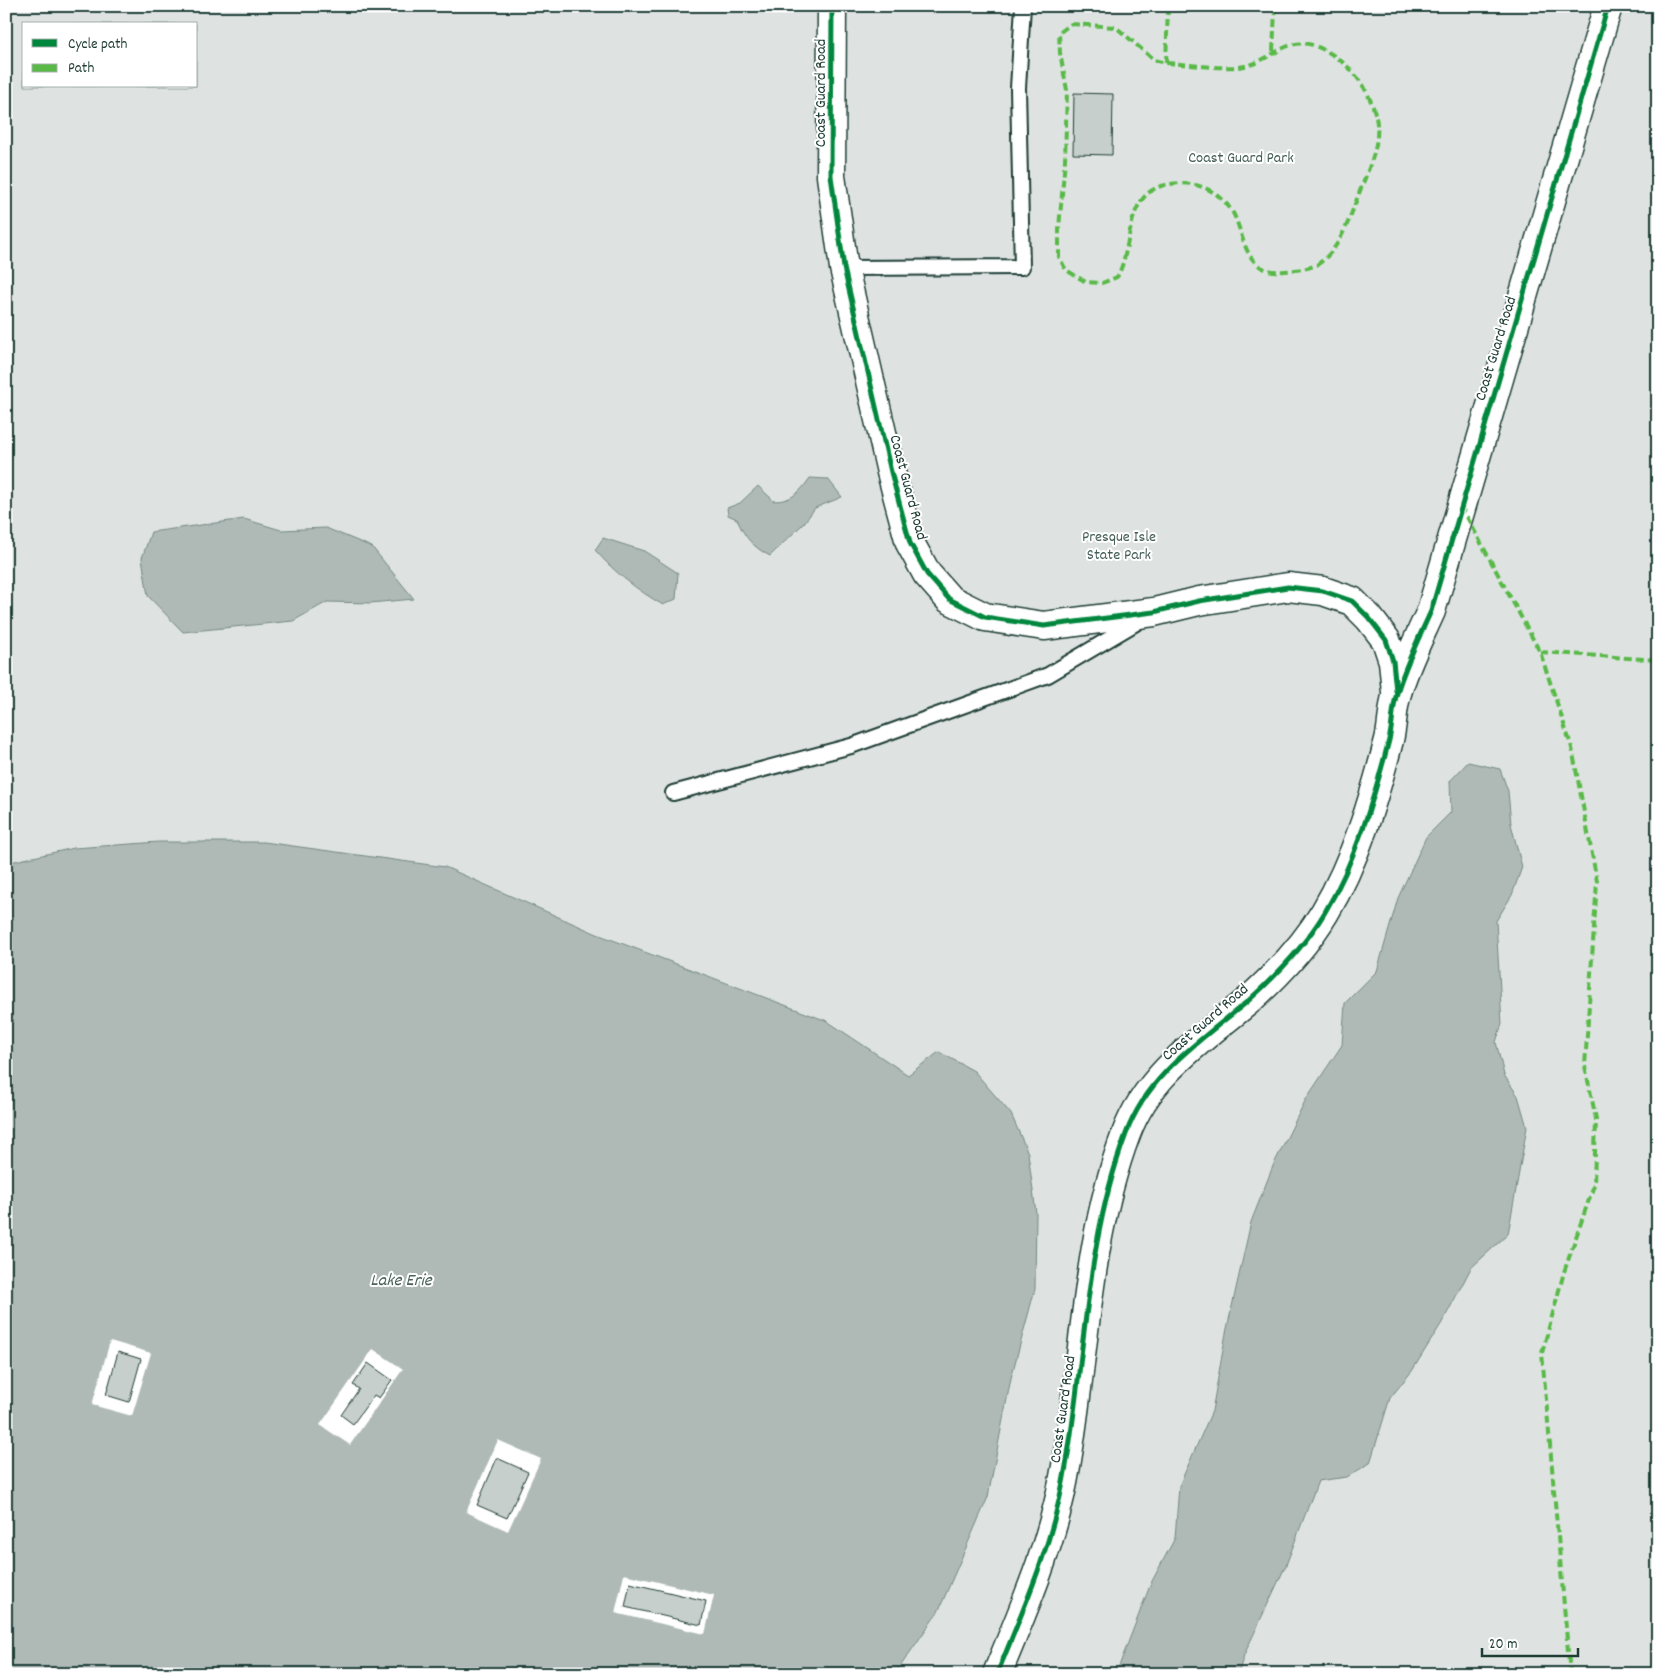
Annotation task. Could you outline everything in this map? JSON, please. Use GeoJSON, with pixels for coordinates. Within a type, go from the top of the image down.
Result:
{"type":"FeatureCollection","features":[{"type":"Feature","properties":{"kind":"street","name":"Coast Guard Road"},"geometry":{"type":"LineString","coordinates":[[832,6],[831,176],[844,268],[891,472],[910,543],[928,574],[949,599],[985,617],[1044,626],[1154,612],[1199,602],[1288,587],[1323,591],[1352,602],[1369,618],[1386,640],[1393,661],[1396,694],[1390,736],[1377,784],[1344,874],[1325,913],[1300,947],[1250,999],[1163,1072],[1138,1106],[1126,1133],[1105,1200],[1088,1292],[1073,1420],[1057,1510],[1030,1596],[997,1674]]}},
{"type":"Feature","properties":{"kind":"street","name":"Coast Guard Road"},"geometry":{"type":"LineString","coordinates":[[1396,694],[1430,611],[1608,6]]}},
{"type":"Feature","properties":{"kind":"lane"},"geometry":{"type":"LineString","coordinates":[[844,268],[1022,267],[1018,88],[1023,6]]}},
{"type":"Feature","properties":{"kind":"lane"},"geometry":{"type":"LineString","coordinates":[[673,793],[851,746],[1048,674],[1154,612]]}},
{"type":"Feature","properties":{"kind":"green space","name":"Presque Isle State Park"},"geometry":{"type":"Polygon","coordinates":[[[6,6],[1658,6],[1658,1674],[844,1674],[6,1211],[6,6]]]}},
{"type":"Feature","properties":{"kind":"water"},"geometry":{"type":"Polygon","coordinates":[[[810,478],[828,479],[842,497],[815,508],[804,523],[770,556],[750,541],[737,519],[728,515],[727,508],[740,503],[758,486],[774,501],[780,501],[795,495],[810,478]]]}},
{"type":"Feature","properties":{"kind":"water"},"geometry":{"type":"Polygon","coordinates":[[[244,519],[281,530],[326,528],[372,547],[414,599],[370,603],[327,602],[293,621],[183,632],[148,596],[142,558],[151,532],[244,519]]]}},
{"type":"Feature","properties":{"kind":"water"},"geometry":{"type":"Polygon","coordinates":[[[603,538],[644,551],[678,573],[676,599],[663,605],[644,593],[610,566],[595,550],[603,538]]]}},
{"type":"Feature","properties":{"kind":"water"},"geometry":{"type":"Polygon","coordinates":[[[1468,762],[1500,769],[1508,791],[1511,824],[1522,867],[1512,895],[1496,921],[1502,1024],[1496,1042],[1504,1075],[1518,1096],[1527,1127],[1508,1234],[1471,1268],[1443,1321],[1412,1371],[1390,1398],[1370,1463],[1347,1477],[1318,1481],[1286,1565],[1244,1655],[1238,1674],[1116,1674],[1151,1583],[1175,1538],[1179,1486],[1212,1411],[1226,1333],[1251,1222],[1273,1166],[1306,1099],[1342,1045],[1345,1003],[1377,971],[1398,898],[1426,837],[1451,812],[1450,781],[1468,762]]]}},
{"type":"Feature","properties":{"kind":"water","name":"Lake Erie"},"geometry":{"type":"Polygon","coordinates":[[[159,842],[264,842],[445,867],[597,934],[827,1021],[908,1075],[939,1052],[974,1071],[1011,1114],[1028,1153],[1036,1213],[1035,1289],[1011,1378],[988,1497],[938,1612],[895,1674],[6,1674],[6,863],[74,848],[159,842]]]}},
{"type":"Feature","properties":{"kind":"pier"},"geometry":{"type":"Polygon","coordinates":[[[110,1341],[151,1353],[132,1416],[92,1405],[110,1341]]]}},
{"type":"Feature","properties":{"kind":"pier"},"geometry":{"type":"Polygon","coordinates":[[[373,1349],[403,1369],[350,1445],[320,1425],[373,1349]]]}},
{"type":"Feature","properties":{"kind":"pier"},"geometry":{"type":"Polygon","coordinates":[[[498,1440],[541,1459],[508,1531],[466,1512],[498,1440]]]}},
{"type":"Feature","properties":{"kind":"pier"},"geometry":{"type":"Polygon","coordinates":[[[624,1574],[714,1595],[705,1634],[615,1613],[624,1574]]]}},
{"type":"Feature","properties":{"kind":"building"},"geometry":{"type":"Polygon","coordinates":[[[1074,93],[1113,94],[1112,155],[1073,154],[1074,93]]]}},
{"type":"Feature","properties":{"kind":"building"},"geometry":{"type":"Polygon","coordinates":[[[118,1352],[141,1359],[129,1402],[106,1395],[118,1352]]]}},
{"type":"Feature","properties":{"kind":"building"},"geometry":{"type":"Polygon","coordinates":[[[368,1363],[392,1380],[379,1398],[374,1395],[353,1424],[341,1415],[359,1389],[353,1385],[368,1363]]]}},
{"type":"Feature","properties":{"kind":"building"},"geometry":{"type":"Polygon","coordinates":[[[497,1458],[528,1472],[507,1518],[477,1505],[497,1458]]]}},
{"type":"Feature","properties":{"kind":"building"},"geometry":{"type":"Polygon","coordinates":[[[630,1583],[706,1601],[701,1625],[625,1607],[630,1583]]]}},
{"type":"Feature","properties":{"kind":"marked path"},"geometry":{"type":"LineString","coordinates":[[1166,63],[1168,6]]}},
{"type":"Feature","properties":{"kind":"marked path"},"geometry":{"type":"LineString","coordinates":[[1273,51],[1275,10]]}},
{"type":"Feature","properties":{"kind":"marked path"},"geometry":{"type":"LineString","coordinates":[[1071,24],[1116,27],[1154,60],[1166,63],[1217,67],[1245,66],[1254,64],[1287,46],[1296,44],[1315,46],[1344,63],[1359,80],[1370,99],[1376,120],[1377,139],[1373,158],[1350,218],[1340,239],[1327,257],[1315,266],[1298,270],[1272,271],[1265,269],[1250,256],[1236,219],[1227,204],[1211,191],[1192,184],[1182,183],[1161,186],[1149,192],[1141,201],[1135,213],[1122,266],[1117,277],[1102,283],[1086,282],[1066,270],[1059,257],[1067,90],[1060,53],[1059,33],[1071,24]]}},
{"type":"Feature","properties":{"kind":"marked path"},"geometry":{"type":"LineString","coordinates":[[1461,506],[1540,652],[1572,748],[1597,881],[1585,1066],[1596,1119],[1594,1185],[1564,1272],[1542,1353],[1570,1674]]}},
{"type":"Feature","properties":{"kind":"marked path"},"geometry":{"type":"LineString","coordinates":[[1540,652],[1658,660]]}},
{"type":"Feature","properties":{"kind":"cycle path"},"geometry":{"type":"LineString","coordinates":[[832,6],[831,176],[844,268],[891,472],[910,543],[927,574],[949,599],[985,617],[1044,626],[1154,612],[1199,601],[1288,587],[1323,591],[1352,601],[1369,618],[1386,640],[1393,661],[1396,691]]}},
{"type":"Feature","properties":{"kind":"cycle path"},"geometry":{"type":"LineString","coordinates":[[997,1674],[1038,1572],[1061,1493],[1094,1257],[1102,1215],[1126,1134],[1136,1113],[1162,1076],[1194,1045],[1259,991],[1300,948],[1325,912],[1355,850],[1377,784],[1389,740],[1395,699],[1412,652],[1431,611],[1608,6]]}},
{"type":"Feature","properties":{"kind":"park label","name":"Coast Guard Park"},"geometry":{"type":"Point","coordinates":[1241,156]}}]}
